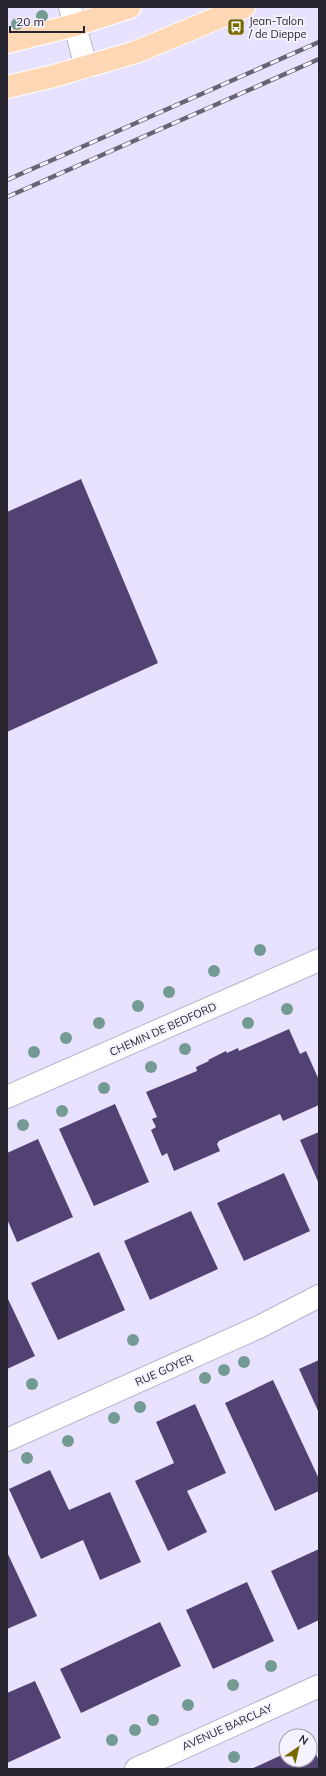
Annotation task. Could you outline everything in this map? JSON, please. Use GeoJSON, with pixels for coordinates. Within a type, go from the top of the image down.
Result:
{"type":"FeatureCollection","features":[{"type":"Feature","properties":{"kind":"main road"},"geometry":{"type":"LineString","coordinates":[[7,42],[73,16],[130,7]]}},
{"type":"Feature","properties":{"kind":"main road"},"geometry":{"type":"LineString","coordinates":[[7,87],[86,67],[147,48],[244,7]]}},
{"type":"Feature","properties":{"kind":"street"},"geometry":{"type":"LineString","coordinates":[[73,16],[86,67]]}},
{"type":"Feature","properties":{"kind":"street","name":"CHEMIN DE BEDFORD"},"geometry":{"type":"LineString","coordinates":[[7,1097],[319,960]]}},
{"type":"Feature","properties":{"kind":"street","name":"RUE GOYER"},"geometry":{"type":"LineString","coordinates":[[7,1440],[258,1327],[319,1296]]}},
{"type":"Feature","properties":{"kind":"street","name":"AVENUE BARCLAY"},"geometry":{"type":"LineString","coordinates":[[136,1769],[169,1762],[319,1686]]}},
{"type":"Feature","properties":{"kind":"building"},"geometry":{"type":"Polygon","coordinates":[[[81,479],[158,663],[7,732],[7,512],[81,479]]]}},
{"type":"Feature","properties":{"kind":"building"},"geometry":{"type":"Polygon","coordinates":[[[289,1029],[300,1054],[306,1051],[319,1080],[319,1105],[283,1121],[280,1114],[219,1141],[217,1144],[220,1151],[174,1171],[167,1153],[162,1156],[151,1130],[156,1127],[152,1119],[157,1117],[146,1092],[197,1071],[196,1067],[226,1051],[227,1053],[238,1048],[239,1051],[289,1029]]]}},
{"type":"Feature","properties":{"kind":"building"},"geometry":{"type":"Polygon","coordinates":[[[115,1104],[149,1182],[94,1206],[59,1129],[115,1104]]]}},
{"type":"Feature","properties":{"kind":"building"},"geometry":{"type":"Polygon","coordinates":[[[319,1132],[319,1184],[300,1140],[319,1132]]]}},
{"type":"Feature","properties":{"kind":"building"},"geometry":{"type":"Polygon","coordinates":[[[38,1139],[73,1217],[17,1242],[7,1219],[7,1153],[38,1139]]]}},
{"type":"Feature","properties":{"kind":"building"},"geometry":{"type":"Polygon","coordinates":[[[284,1173],[310,1231],[244,1261],[217,1203],[284,1173]]]}},
{"type":"Feature","properties":{"kind":"building"},"geometry":{"type":"Polygon","coordinates":[[[191,1211],[218,1269],[150,1300],[124,1241],[191,1211]]]}},
{"type":"Feature","properties":{"kind":"building"},"geometry":{"type":"Polygon","coordinates":[[[99,1252],[125,1310],[58,1340],[31,1283],[99,1252]]]}},
{"type":"Feature","properties":{"kind":"building"},"geometry":{"type":"Polygon","coordinates":[[[7,1299],[35,1356],[7,1369],[7,1299]]]}},
{"type":"Feature","properties":{"kind":"building"},"geometry":{"type":"Polygon","coordinates":[[[319,1360],[319,1413],[299,1369],[319,1360]]]}},
{"type":"Feature","properties":{"kind":"building"},"geometry":{"type":"Polygon","coordinates":[[[273,1380],[319,1479],[319,1491],[275,1511],[225,1403],[273,1380]]]}},
{"type":"Feature","properties":{"kind":"building"},"geometry":{"type":"Polygon","coordinates":[[[195,1404],[226,1473],[187,1491],[207,1532],[168,1551],[135,1481],[174,1463],[156,1422],[195,1404]]]}},
{"type":"Feature","properties":{"kind":"building"},"geometry":{"type":"Polygon","coordinates":[[[50,1470],[69,1510],[110,1492],[141,1562],[100,1580],[83,1540],[41,1559],[9,1489],[50,1470]]]}},
{"type":"Feature","properties":{"kind":"building"},"geometry":{"type":"Polygon","coordinates":[[[319,1549],[319,1620],[298,1630],[271,1571],[319,1549]]]}},
{"type":"Feature","properties":{"kind":"building"},"geometry":{"type":"Polygon","coordinates":[[[7,1552],[37,1616],[7,1629],[7,1552]]]}},
{"type":"Feature","properties":{"kind":"building"},"geometry":{"type":"Polygon","coordinates":[[[247,1582],[274,1641],[213,1669],[186,1610],[247,1582]]]}},
{"type":"Feature","properties":{"kind":"building"},"geometry":{"type":"Polygon","coordinates":[[[160,1622],[181,1666],[81,1713],[60,1669],[160,1622]]]}},
{"type":"Feature","properties":{"kind":"building"},"geometry":{"type":"Polygon","coordinates":[[[35,1681],[61,1738],[7,1763],[7,1693],[35,1681]]]}},
{"type":"Feature","properties":{"kind":"building"},"geometry":{"type":"Polygon","coordinates":[[[278,1757],[278,1768],[318,1768],[318,1759],[319,1761],[319,1769],[251,1769],[278,1757]]]}},
{"type":"Feature","properties":{"kind":"railway"},"geometry":{"type":"LineString","coordinates":[[7,180],[319,42]]}},
{"type":"Feature","properties":{"kind":"railway"},"geometry":{"type":"LineString","coordinates":[[7,197],[319,59]]}},
{"type":"Feature","properties":{"kind":"place","name":"Jean-Talon / de Dieppe"},"geometry":{"type":"Point","coordinates":[236,27]}}]}
